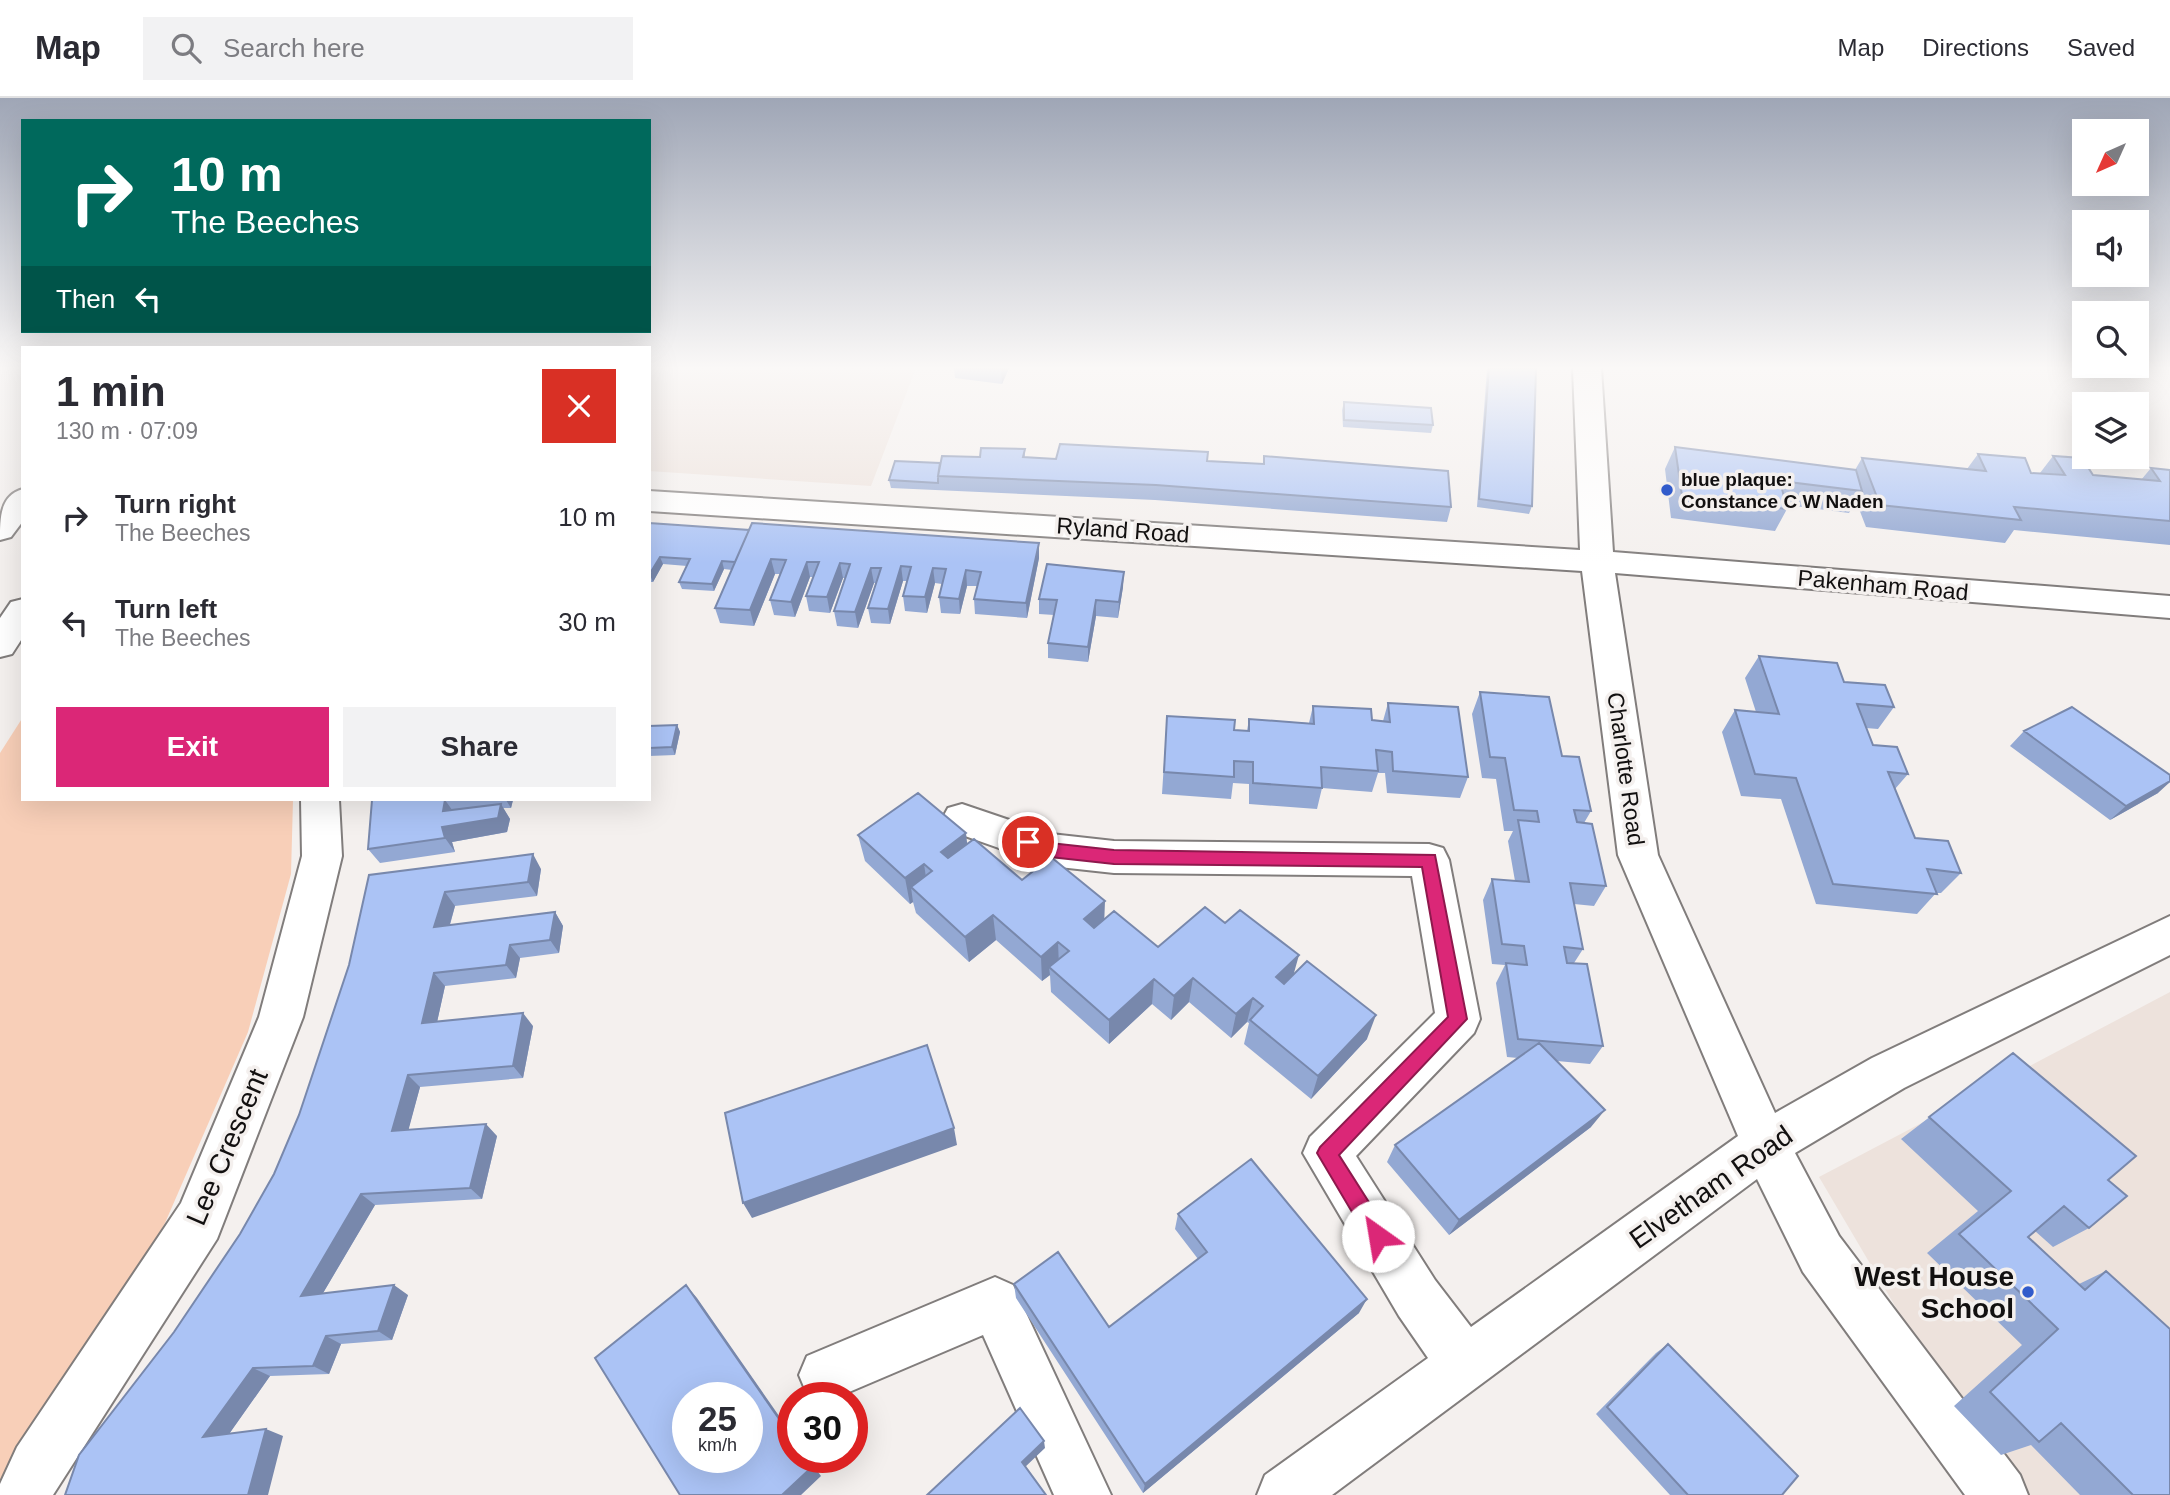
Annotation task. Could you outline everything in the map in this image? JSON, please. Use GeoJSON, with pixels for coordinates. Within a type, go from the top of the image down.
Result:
{"type":"FeatureCollection","features":[{"type":"Feature","properties":{"kind":"main road","name":"Charlotte Road"},"geometry":{"type":"LineString","coordinates":[[1590,433],[1597,561],[1638,855],[1765,1145],[1821,1254],[2000,1495]]}},
{"type":"Feature","properties":{"kind":"main road","name":"Ryland Road"},"geometry":{"type":"LineString","coordinates":[[651,500],[1597,561]]}},
{"type":"Feature","properties":{"kind":"main road"},"geometry":{"type":"LineString","coordinates":[[0,530],[21,501]]}},
{"type":"Feature","properties":{"kind":"main road","name":"Pakenham Road"},"geometry":{"type":"LineString","coordinates":[[1597,561],[2170,607]]}},
{"type":"Feature","properties":{"kind":"main road"},"geometry":{"type":"LineString","coordinates":[[0,645],[21,613]]}},
{"type":"Feature","properties":{"kind":"main road","name":"Lee Crescent"},"geometry":{"type":"LineString","coordinates":[[24,1495],[37,1467],[200,1221],[281,1017],[322,856],[320,801]]}},
{"type":"Feature","properties":{"kind":"main road"},"geometry":{"type":"LineString","coordinates":[[962,819],[1050,850],[1114,857],[1429,860],[1458,1019],[1327,1153],[1417,1298],[1465,1364]]}},
{"type":"Feature","properties":{"kind":"main road","name":"Elvetham Road"},"geometry":{"type":"LineString","coordinates":[[1285,1495],[1765,1145],[1888,1073],[2087,978],[2170,933]]}},
{"type":"Feature","properties":{"kind":"main road"},"geometry":{"type":"LineString","coordinates":[[826,1375],[995,1303],[1083,1495]]}},
{"type":"Feature","properties":{"kind":"shaded area"},"geometry":{"type":"Polygon","coordinates":[[[651,433],[891,433],[871,486],[651,471],[651,433]]]}},
{"type":"Feature","properties":{"kind":"shaded area"},"geometry":{"type":"Polygon","coordinates":[[[21,720],[21,801],[293,801],[291,874],[248,1032],[165,1223],[6,1495],[0,1495],[0,753],[21,720]]]}},
{"type":"Feature","properties":{"kind":"shaded area","name":"West House School"},"geometry":{"type":"Polygon","coordinates":[[[2170,992],[2170,1495],[2023,1495],[1954,1406],[1819,1177],[2170,992]]]}},
{"type":"Feature","properties":{"kind":"building"},"geometry":{"type":"Polygon","coordinates":[[[1484,433],[1534,433],[1532,506],[1479,499],[1484,433]]]}},
{"type":"Feature","properties":{"kind":"building"},"geometry":{"type":"Polygon","coordinates":[[[1060,444],[1208,452],[1207,461],[1264,464],[1264,456],[1448,471],[1451,507],[1156,485],[938,476],[942,456],[980,457],[981,448],[1025,449],[1023,457],[1056,459],[1060,444]]]}},
{"type":"Feature","properties":{"kind":"building"},"geometry":{"type":"Polygon","coordinates":[[[1675,447],[1856,470],[1862,491],[1780,481],[1787,509],[1682,496],[1675,447]]]}},
{"type":"Feature","properties":{"kind":"building"},"geometry":{"type":"Polygon","coordinates":[[[1978,454],[2025,458],[2031,473],[2065,475],[2053,456],[2072,457],[2072,469],[2089,469],[2093,475],[2160,481],[2151,468],[2170,470],[2170,521],[2014,507],[2021,520],[1880,505],[1862,458],[1986,471],[1978,454]]]}},
{"type":"Feature","properties":{"kind":"building"},"geometry":{"type":"Polygon","coordinates":[[[895,461],[940,463],[938,483],[889,480],[895,461]]]}},
{"type":"Feature","properties":{"kind":"building"},"geometry":{"type":"Polygon","coordinates":[[[651,523],[749,530],[735,562],[722,561],[712,584],[679,582],[690,559],[660,557],[651,572],[651,523]]]}},
{"type":"Feature","properties":{"kind":"building"},"geometry":{"type":"Polygon","coordinates":[[[752,523],[1039,543],[1026,603],[974,599],[981,572],[966,570],[959,599],[939,597],[946,569],[933,568],[925,597],[903,596],[911,567],[901,566],[888,609],[868,608],[881,568],[871,568],[855,612],[834,611],[850,564],[840,563],[827,597],[806,596],[819,562],[807,562],[791,602],[770,600],[786,560],[771,559],[750,610],[715,608],[752,523]]]}},
{"type":"Feature","properties":{"kind":"building"},"geometry":{"type":"Polygon","coordinates":[[[1047,564],[1124,572],[1119,602],[1096,600],[1088,647],[1048,643],[1057,600],[1039,599],[1047,564]]]}},
{"type":"Feature","properties":{"kind":"building"},"geometry":{"type":"Polygon","coordinates":[[[1759,656],[1837,663],[1844,682],[1885,685],[1894,707],[1857,704],[1873,745],[1897,747],[1908,774],[1888,772],[1915,838],[1948,841],[1961,873],[1927,869],[1937,894],[1833,884],[1796,778],[1755,774],[1735,710],[1779,714],[1759,656]]]}},
{"type":"Feature","properties":{"kind":"building"},"geometry":{"type":"Polygon","coordinates":[[[1480,692],[1549,697],[1562,756],[1579,757],[1591,811],[1574,810],[1577,822],[1592,824],[1606,886],[1570,883],[1583,949],[1564,947],[1567,963],[1587,964],[1603,1046],[1518,1039],[1506,963],[1527,965],[1524,946],[1502,944],[1492,879],[1529,882],[1518,820],[1539,822],[1537,811],[1514,810],[1505,758],[1490,757],[1480,692]]]}},
{"type":"Feature","properties":{"kind":"building"},"geometry":{"type":"Polygon","coordinates":[[[1388,703],[1458,707],[1468,777],[1393,771],[1392,752],[1376,750],[1378,771],[1321,767],[1322,788],[1253,783],[1253,762],[1234,761],[1234,777],[1164,772],[1167,716],[1235,720],[1234,730],[1249,731],[1249,719],[1314,724],[1313,706],[1371,709],[1372,720],[1390,722],[1388,703]]]}},
{"type":"Feature","properties":{"kind":"building"},"geometry":{"type":"Polygon","coordinates":[[[2072,707],[2170,775],[2170,781],[2126,806],[2024,731],[2072,707]]]}},
{"type":"Feature","properties":{"kind":"building"},"geometry":{"type":"Polygon","coordinates":[[[677,725],[672,747],[651,748],[651,726],[677,725]]]}},
{"type":"Feature","properties":{"kind":"building"},"geometry":{"type":"Polygon","coordinates":[[[918,793],[966,833],[941,852],[948,858],[974,839],[1022,880],[1051,857],[1105,901],[1084,919],[1094,928],[1114,911],[1158,947],[1205,907],[1225,923],[1240,910],[1299,955],[1276,977],[1284,984],[1307,961],[1376,1015],[1318,1076],[1250,1020],[1263,1006],[1253,998],[1236,1014],[1193,978],[1174,996],[1154,979],[1109,1020],[1049,967],[1069,951],[1058,942],[1041,957],[993,915],[965,937],[911,887],[932,871],[924,864],[905,878],[858,835],[918,793]]]}},
{"type":"Feature","properties":{"kind":"building"},"geometry":{"type":"Polygon","coordinates":[[[372,801],[445,801],[443,811],[501,804],[498,818],[442,827],[445,838],[368,849],[372,801]]]}},
{"type":"Feature","properties":{"kind":"building"},"geometry":{"type":"Polygon","coordinates":[[[533,854],[528,882],[445,892],[434,927],[555,912],[550,940],[510,945],[506,965],[434,973],[422,1023],[523,1013],[513,1066],[408,1075],[392,1131],[486,1124],[470,1188],[361,1194],[301,1296],[394,1285],[378,1331],[326,1336],[313,1366],[253,1368],[203,1437],[266,1429],[248,1495],[65,1495],[79,1455],[174,1332],[240,1234],[274,1174],[299,1115],[349,965],[369,875],[533,854]]]}},
{"type":"Feature","properties":{"kind":"building"},"geometry":{"type":"Polygon","coordinates":[[[1539,1043],[1605,1110],[1459,1220],[1395,1145],[1539,1043]]]}},
{"type":"Feature","properties":{"kind":"building"},"geometry":{"type":"Polygon","coordinates":[[[927,1045],[954,1128],[743,1203],[725,1113],[927,1045]]]}},
{"type":"Feature","properties":{"kind":"building"},"geometry":{"type":"Polygon","coordinates":[[[2013,1053],[2136,1156],[2108,1180],[2127,1196],[2089,1228],[2064,1206],[2028,1237],[2085,1290],[2106,1271],[2170,1329],[2170,1495],[2133,1495],[2061,1423],[2039,1442],[1990,1392],[2058,1329],[1959,1234],[2011,1191],[1929,1117],[2013,1053]]]}},
{"type":"Feature","properties":{"kind":"building"},"geometry":{"type":"Polygon","coordinates":[[[1251,1159],[1367,1299],[1145,1484],[1014,1284],[1058,1252],[1109,1327],[1207,1252],[1178,1214],[1251,1159]]]}},
{"type":"Feature","properties":{"kind":"building"},"geometry":{"type":"Polygon","coordinates":[[[686,1285],[753,1382],[672,1382],[672,1473],[763,1473],[763,1396],[777,1416],[777,1473],[806,1473],[782,1495],[680,1495],[595,1358],[686,1285]]]}},
{"type":"Feature","properties":{"kind":"building"},"geometry":{"type":"Polygon","coordinates":[[[1668,1344],[1798,1476],[1782,1495],[1688,1495],[1607,1407],[1668,1344]]]}},
{"type":"Feature","properties":{"kind":"building"},"geometry":{"type":"Polygon","coordinates":[[[1020,1408],[1044,1441],[1022,1462],[1046,1495],[927,1495],[1020,1408]]]}},
{"type":"Feature","properties":{"kind":"place","name":"blue plaque: Constance C W Naden"},"geometry":{"type":"Point","coordinates":[1667,490]}},
{"type":"Feature","properties":{"kind":"place","name":"West House School"},"geometry":{"type":"Point","coordinates":[2028,1292]}},
{"type":"Feature","properties":{"kind":"route"},"geometry":{"type":"LineString","coordinates":[[1028,842],[1050,850],[1114,857],[1429,860],[1458,1019],[1327,1153],[1378,1236]]}}]}
